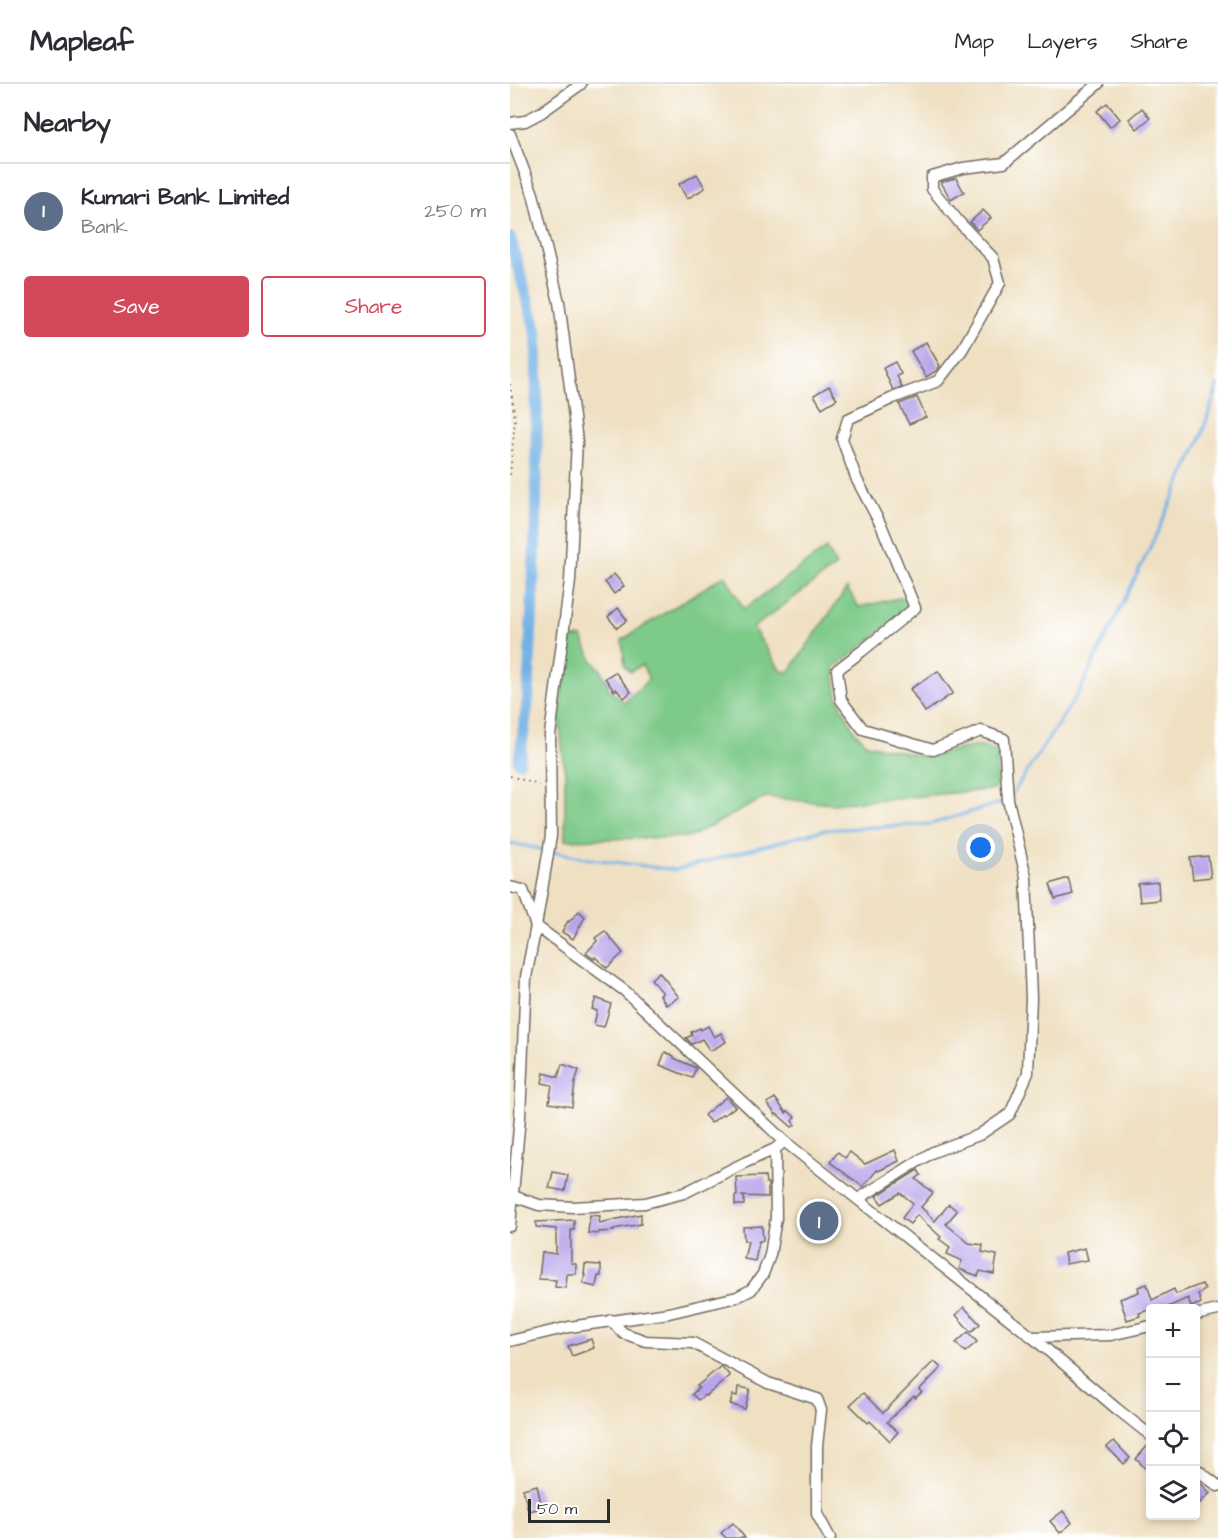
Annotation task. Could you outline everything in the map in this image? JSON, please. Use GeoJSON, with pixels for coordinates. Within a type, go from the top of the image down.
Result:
{"type":"FeatureCollection","features":[{"type":"Feature","properties":{"kind":"street"},"geometry":{"type":"LineString","coordinates":[[510,123],[525,122],[581,84]]}},
{"type":"Feature","properties":{"kind":"street"},"geometry":{"type":"LineString","coordinates":[[858,1199],[933,1152],[979,1135],[1010,1114],[1028,1073],[1031,998],[1026,877],[1008,801],[1004,739],[981,731],[933,750],[863,729],[841,700],[837,670],[915,608],[882,527],[857,480],[842,440],[848,419],[893,398],[938,381],[962,350],[1000,283],[993,258],[932,189],[932,177],[963,168],[1004,163],[1098,84]]}},
{"type":"Feature","properties":{"kind":"street"},"geometry":{"type":"LineString","coordinates":[[510,134],[533,194],[559,302],[577,441],[570,581],[550,735],[551,836],[526,977],[520,1117],[511,1195],[510,1226]]}},
{"type":"Feature","properties":{"kind":"street"},"geometry":{"type":"LineString","coordinates":[[510,886],[523,890],[536,926],[626,991],[784,1141],[1032,1337],[1146,1432]]}},
{"type":"Feature","properties":{"kind":"street"},"geometry":{"type":"LineString","coordinates":[[511,1195],[539,1205],[573,1207],[645,1203],[684,1193],[775,1149],[784,1141]]}},
{"type":"Feature","properties":{"kind":"street"},"geometry":{"type":"LineString","coordinates":[[510,1341],[569,1327],[669,1313],[737,1297],[752,1290],[763,1274],[770,1255],[773,1237],[776,1218],[775,1149]]}},
{"type":"Feature","properties":{"kind":"street"},"geometry":{"type":"LineString","coordinates":[[1200,1314],[1218,1310]]}},
{"type":"Feature","properties":{"kind":"street"},"geometry":{"type":"LineString","coordinates":[[611,1320],[623,1333],[646,1341],[693,1343],[768,1383],[816,1399],[821,1410],[817,1446],[817,1514],[830,1538]]}},
{"type":"Feature","properties":{"kind":"street"},"geometry":{"type":"LineString","coordinates":[[1032,1337],[1111,1335],[1146,1327]]}},
{"type":"Feature","properties":{"kind":"street"},"geometry":{"type":"LineString","coordinates":[[1200,1471],[1218,1486]]}},
{"type":"Feature","properties":{"kind":"path"},"geometry":{"type":"LineString","coordinates":[[510,384],[515,419],[510,476]]}},
{"type":"Feature","properties":{"kind":"path"},"geometry":{"type":"LineString","coordinates":[[510,776],[550,788]]}},
{"type":"Feature","properties":{"kind":"green space"},"geometry":{"type":"Polygon","coordinates":[[[827,548],[836,566],[753,628],[781,671],[789,672],[847,588],[859,607],[908,596],[911,608],[834,668],[838,699],[855,732],[867,744],[925,757],[975,746],[998,750],[996,789],[832,804],[766,797],[690,837],[565,840],[565,774],[559,718],[569,639],[582,637],[610,691],[625,702],[649,679],[642,665],[630,672],[625,666],[622,640],[725,575],[744,609],[827,548]]]}},
{"type":"Feature","properties":{"kind":"building"},"geometry":{"type":"Polygon","coordinates":[[[1107,103],[1120,119],[1110,127],[1097,111],[1107,103]]]}},
{"type":"Feature","properties":{"kind":"building"},"geometry":{"type":"Polygon","coordinates":[[[1142,108],[1150,118],[1137,129],[1129,119],[1142,108]]]}},
{"type":"Feature","properties":{"kind":"building"},"geometry":{"type":"Polygon","coordinates":[[[697,174],[705,188],[687,199],[679,184],[697,174]]]}},
{"type":"Feature","properties":{"kind":"building"},"geometry":{"type":"Polygon","coordinates":[[[956,178],[964,192],[951,200],[941,182],[956,178]]]}},
{"type":"Feature","properties":{"kind":"building"},"geometry":{"type":"Polygon","coordinates":[[[983,210],[991,218],[977,230],[970,222],[983,210]]]}},
{"type":"Feature","properties":{"kind":"building"},"geometry":{"type":"Polygon","coordinates":[[[926,342],[940,366],[926,377],[911,351],[926,342]]]}},
{"type":"Feature","properties":{"kind":"building"},"geometry":{"type":"Polygon","coordinates":[[[895,362],[901,374],[897,376],[902,387],[893,390],[883,368],[895,362]]]}},
{"type":"Feature","properties":{"kind":"building"},"geometry":{"type":"Polygon","coordinates":[[[829,386],[837,399],[822,408],[814,395],[829,386]]]}},
{"type":"Feature","properties":{"kind":"building"},"geometry":{"type":"Polygon","coordinates":[[[917,397],[926,417],[909,424],[899,404],[917,397]]]}},
{"type":"Feature","properties":{"kind":"building"},"geometry":{"type":"Polygon","coordinates":[[[614,574],[624,586],[614,594],[605,582],[614,574]]]}},
{"type":"Feature","properties":{"kind":"building"},"geometry":{"type":"Polygon","coordinates":[[[618,608],[627,620],[617,628],[608,617],[618,608]]]}},
{"type":"Feature","properties":{"kind":"building"},"geometry":{"type":"Polygon","coordinates":[[[938,671],[953,693],[925,712],[910,689],[938,671]]]}},
{"type":"Feature","properties":{"kind":"building"},"geometry":{"type":"Polygon","coordinates":[[[615,672],[631,692],[624,698],[616,689],[614,691],[605,678],[615,672]]]}},
{"type":"Feature","properties":{"kind":"building"},"geometry":{"type":"Polygon","coordinates":[[[1208,856],[1211,877],[1193,879],[1190,858],[1208,856]]]}},
{"type":"Feature","properties":{"kind":"building"},"geometry":{"type":"Polygon","coordinates":[[[1068,878],[1073,894],[1055,899],[1050,884],[1068,878]]]}},
{"type":"Feature","properties":{"kind":"building"},"geometry":{"type":"Polygon","coordinates":[[[1158,882],[1159,900],[1140,902],[1138,884],[1158,882]]]}},
{"type":"Feature","properties":{"kind":"building"},"geometry":{"type":"Polygon","coordinates":[[[579,911],[585,917],[573,939],[562,932],[568,921],[579,911]]]}},
{"type":"Feature","properties":{"kind":"building"},"geometry":{"type":"Polygon","coordinates":[[[605,931],[623,953],[607,968],[595,957],[594,959],[586,953],[597,941],[595,938],[605,931]]]}},
{"type":"Feature","properties":{"kind":"building"},"geometry":{"type":"Polygon","coordinates":[[[659,972],[679,997],[666,1005],[660,995],[663,993],[651,979],[659,972]]]}},
{"type":"Feature","properties":{"kind":"building"},"geometry":{"type":"Polygon","coordinates":[[[596,998],[611,1004],[604,1027],[594,1025],[597,1011],[592,1009],[596,998]]]}},
{"type":"Feature","properties":{"kind":"building"},"geometry":{"type":"Polygon","coordinates":[[[708,1026],[714,1037],[721,1033],[726,1042],[710,1051],[702,1039],[692,1044],[686,1038],[692,1035],[691,1032],[708,1026]]]}},
{"type":"Feature","properties":{"kind":"building"},"geometry":{"type":"Polygon","coordinates":[[[665,1052],[696,1068],[692,1078],[660,1065],[665,1052]]]}},
{"type":"Feature","properties":{"kind":"building"},"geometry":{"type":"Polygon","coordinates":[[[562,1064],[579,1070],[572,1107],[549,1103],[552,1085],[542,1083],[544,1073],[558,1077],[562,1064]]]}},
{"type":"Feature","properties":{"kind":"building"},"geometry":{"type":"Polygon","coordinates":[[[726,1097],[735,1107],[711,1123],[704,1115],[726,1097]]]}},
{"type":"Feature","properties":{"kind":"building"},"geometry":{"type":"Polygon","coordinates":[[[775,1098],[786,1113],[788,1111],[795,1117],[792,1121],[795,1125],[792,1127],[776,1115],[767,1103],[775,1098]]]}},
{"type":"Feature","properties":{"kind":"building"},"geometry":{"type":"Polygon","coordinates":[[[895,1150],[899,1161],[877,1170],[863,1187],[830,1162],[838,1152],[845,1158],[850,1152],[865,1164],[895,1150]]]}},
{"type":"Feature","properties":{"kind":"building"},"geometry":{"type":"Polygon","coordinates":[[[918,1170],[921,1175],[916,1179],[933,1193],[921,1207],[935,1221],[949,1204],[957,1211],[946,1224],[969,1243],[983,1245],[982,1252],[997,1255],[994,1274],[980,1271],[978,1276],[959,1269],[962,1261],[947,1254],[950,1247],[939,1239],[941,1237],[917,1215],[910,1224],[902,1218],[913,1203],[900,1193],[882,1204],[876,1196],[918,1170]]]}},
{"type":"Feature","properties":{"kind":"building"},"geometry":{"type":"Polygon","coordinates":[[[553,1172],[568,1175],[565,1191],[549,1188],[553,1172]]]}},
{"type":"Feature","properties":{"kind":"building"},"geometry":{"type":"Polygon","coordinates":[[[765,1176],[766,1183],[768,1183],[768,1197],[744,1196],[744,1205],[735,1205],[736,1177],[765,1176]]]}},
{"type":"Feature","properties":{"kind":"building"},"geometry":{"type":"Polygon","coordinates":[[[641,1214],[641,1224],[613,1229],[614,1231],[598,1232],[598,1234],[588,1233],[590,1215],[600,1216],[599,1223],[641,1214]]]}},
{"type":"Feature","properties":{"kind":"building"},"geometry":{"type":"Polygon","coordinates":[[[574,1220],[574,1230],[571,1230],[571,1263],[576,1264],[576,1274],[567,1274],[566,1288],[555,1287],[556,1280],[539,1279],[542,1252],[556,1254],[556,1229],[536,1227],[536,1222],[574,1220]]]}},
{"type":"Feature","properties":{"kind":"building"},"geometry":{"type":"Polygon","coordinates":[[[762,1226],[763,1241],[759,1241],[755,1261],[744,1259],[748,1241],[744,1241],[743,1227],[762,1226]]]}},
{"type":"Feature","properties":{"kind":"building"},"geometry":{"type":"Polygon","coordinates":[[[1085,1248],[1088,1260],[1066,1264],[1064,1253],[1085,1248]]]}},
{"type":"Feature","properties":{"kind":"building"},"geometry":{"type":"Polygon","coordinates":[[[585,1264],[601,1265],[601,1276],[598,1276],[596,1287],[583,1284],[585,1264]]]}},
{"type":"Feature","properties":{"kind":"building"},"geometry":{"type":"Polygon","coordinates":[[[1147,1284],[1152,1300],[1174,1289],[1176,1294],[1202,1284],[1205,1290],[1198,1294],[1201,1303],[1198,1304],[1190,1304],[1188,1298],[1175,1304],[1146,1304],[1146,1311],[1139,1313],[1140,1316],[1127,1320],[1120,1299],[1139,1292],[1138,1287],[1147,1284]]]}},
{"type":"Feature","properties":{"kind":"building"},"geometry":{"type":"Polygon","coordinates":[[[964,1307],[980,1324],[971,1332],[956,1315],[964,1307]]]}},
{"type":"Feature","properties":{"kind":"building"},"geometry":{"type":"Polygon","coordinates":[[[968,1332],[977,1342],[965,1352],[956,1343],[968,1332]]]}},
{"type":"Feature","properties":{"kind":"building"},"geometry":{"type":"Polygon","coordinates":[[[591,1339],[594,1348],[572,1356],[568,1346],[591,1339]]]}},
{"type":"Feature","properties":{"kind":"building"},"geometry":{"type":"Polygon","coordinates":[[[934,1361],[941,1368],[919,1390],[922,1392],[915,1398],[914,1396],[887,1422],[898,1432],[890,1441],[850,1405],[863,1393],[883,1413],[934,1361]]]}},
{"type":"Feature","properties":{"kind":"building"},"geometry":{"type":"Polygon","coordinates":[[[721,1366],[730,1376],[698,1400],[692,1394],[699,1388],[697,1386],[721,1366]]]}},
{"type":"Feature","properties":{"kind":"building"},"geometry":{"type":"Polygon","coordinates":[[[738,1387],[750,1389],[745,1409],[730,1404],[733,1395],[737,1396],[738,1387]]]}},
{"type":"Feature","properties":{"kind":"building"},"geometry":{"type":"Polygon","coordinates":[[[1114,1441],[1130,1458],[1124,1464],[1107,1447],[1114,1441]]]}},
{"type":"Feature","properties":{"kind":"building"},"geometry":{"type":"Polygon","coordinates":[[[1146,1448],[1146,1469],[1136,1459],[1146,1448]]]}},
{"type":"Feature","properties":{"kind":"building"},"geometry":{"type":"Polygon","coordinates":[[[1200,1482],[1210,1493],[1200,1503],[1200,1482]]]}},
{"type":"Feature","properties":{"kind":"building"},"geometry":{"type":"Polygon","coordinates":[[[537,1485],[542,1508],[528,1511],[523,1489],[537,1485]]]}},
{"type":"Feature","properties":{"kind":"building"},"geometry":{"type":"Polygon","coordinates":[[[1063,1511],[1072,1523],[1060,1533],[1050,1521],[1063,1511]]]}},
{"type":"Feature","properties":{"kind":"building"},"geometry":{"type":"Polygon","coordinates":[[[733,1523],[745,1538],[726,1538],[721,1533],[733,1523]]]}},
{"type":"Feature","properties":{"kind":"waterway"},"geometry":{"type":"LineString","coordinates":[[510,238],[537,334],[536,525],[528,700],[519,762]]}},
{"type":"Feature","properties":{"kind":"waterway"},"geometry":{"type":"LineString","coordinates":[[1011,796],[1079,692],[1200,440],[1218,385]]}},
{"type":"Feature","properties":{"kind":"waterway"},"geometry":{"type":"LineString","coordinates":[[510,843],[591,859],[676,870],[823,830],[931,824],[1007,801]]}},
{"type":"Feature","properties":{"kind":"place","name":"Kumari Bank Limited"},"geometry":{"type":"Point","coordinates":[819,1221]}}]}
